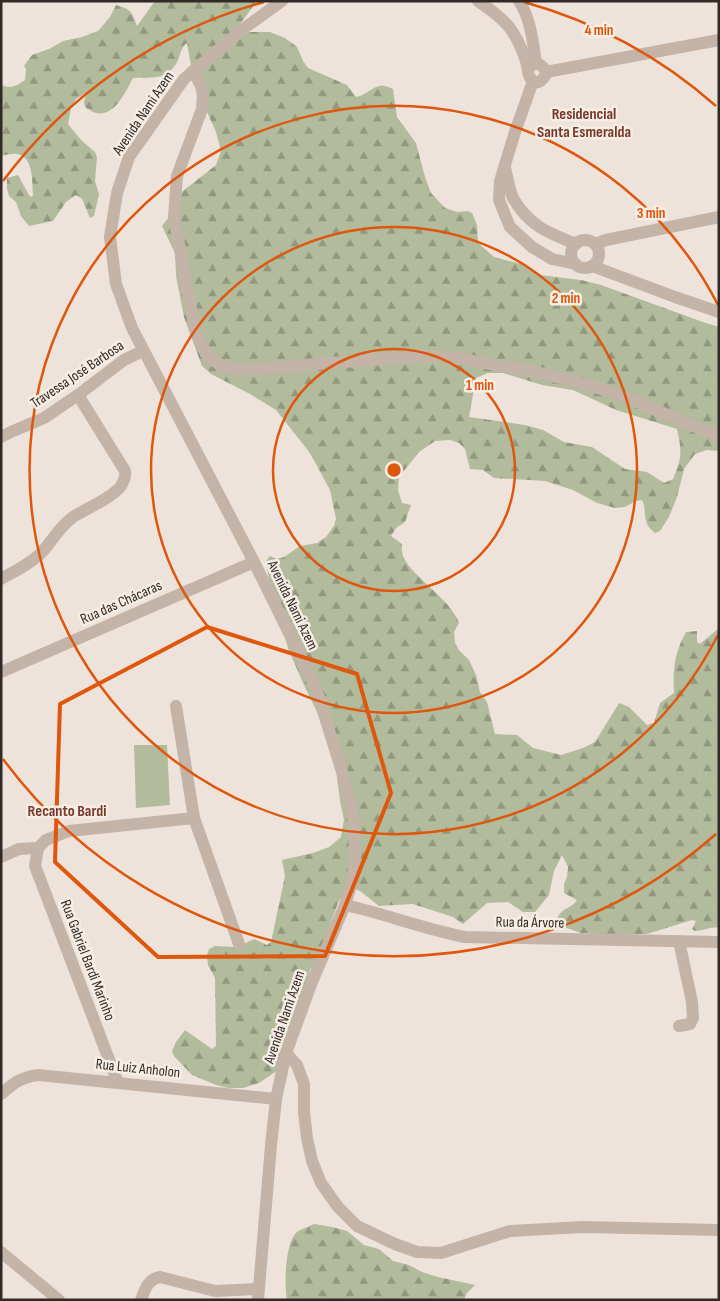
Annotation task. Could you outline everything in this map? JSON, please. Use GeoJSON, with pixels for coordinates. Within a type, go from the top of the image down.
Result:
{"type":"FeatureCollection","features":[{"type":"Feature","properties":{"kind":"street","name":"Avenida Nami Azem"},"geometry":{"type":"LineString","coordinates":[[258,1294],[276,1099],[286,1053],[312,982],[345,905],[353,879],[355,855],[354,821],[342,772],[316,688],[254,562],[132,328],[116,284],[110,237],[117,193],[129,157],[184,79],[243,28],[282,1]]}},
{"type":"Feature","properties":{"kind":"street"},"geometry":{"type":"LineString","coordinates":[[478,1],[506,23],[514,33],[528,66],[536,72],[719,40]]}},
{"type":"Feature","properties":{"kind":"street"},"geometry":{"type":"LineString","coordinates":[[519,1],[528,22],[536,72],[500,180],[499,200],[510,227],[532,247],[552,259],[576,264],[584,268],[592,266],[599,256],[599,251],[595,244],[582,240],[572,248],[572,257],[576,264]]}},
{"type":"Feature","properties":{"kind":"street"},"geometry":{"type":"LineString","coordinates":[[193,71],[201,86],[203,95],[202,109],[176,176],[174,217],[195,330],[206,354],[221,366],[241,370],[422,356],[449,357],[536,372],[589,385],[626,397],[719,437]]}},
{"type":"Feature","properties":{"kind":"street"},"geometry":{"type":"LineString","coordinates":[[505,167],[512,196],[530,220],[549,234],[576,244]]}},
{"type":"Feature","properties":{"kind":"street"},"geometry":{"type":"LineString","coordinates":[[595,244],[719,217]]}},
{"type":"Feature","properties":{"kind":"street"},"geometry":{"type":"LineString","coordinates":[[592,266],[675,298],[719,312]]}},
{"type":"Feature","properties":{"kind":"street","name":"Travessa José Barbosa"},"geometry":{"type":"LineString","coordinates":[[1,437],[44,418],[124,360],[143,351]]}},
{"type":"Feature","properties":{"kind":"street"},"geometry":{"type":"LineString","coordinates":[[1,579],[30,562],[42,552],[64,524],[115,492],[122,485],[126,477],[125,471],[78,395]]}},
{"type":"Feature","properties":{"kind":"street","name":"Rua das Chácaras"},"geometry":{"type":"LineString","coordinates":[[1,672],[254,562]]}},
{"type":"Feature","properties":{"kind":"street"},"geometry":{"type":"LineString","coordinates":[[176,706],[194,818],[239,944]]}},
{"type":"Feature","properties":{"kind":"street"},"geometry":{"type":"LineString","coordinates":[[1,857],[20,849],[38,848],[46,840],[69,831],[194,818]]}},
{"type":"Feature","properties":{"kind":"street","name":"Rua Gabriel Bardi Marinho"},"geometry":{"type":"LineString","coordinates":[[38,848],[35,866],[118,1083]]}},
{"type":"Feature","properties":{"kind":"street","name":"Rua da Árvore"},"geometry":{"type":"LineString","coordinates":[[345,905],[368,910],[443,933],[465,937],[719,942]]}},
{"type":"Feature","properties":{"kind":"street"},"geometry":{"type":"LineString","coordinates":[[679,941],[692,1002],[693,1018],[690,1024],[679,1026]]}},
{"type":"Feature","properties":{"kind":"street"},"geometry":{"type":"LineString","coordinates":[[286,1053],[297,1065],[304,1084],[304,1112],[307,1138],[312,1161],[321,1183],[338,1207],[357,1226],[395,1244],[417,1252],[441,1253],[510,1231],[583,1227],[719,1230]]}},
{"type":"Feature","properties":{"kind":"street","name":"Rua Luiz Anholon"},"geometry":{"type":"LineString","coordinates":[[1,1094],[18,1081],[38,1075],[276,1099]]}},
{"type":"Feature","properties":{"kind":"street"},"geometry":{"type":"LineString","coordinates":[[1,1252],[59,1300]]}},
{"type":"Feature","properties":{"kind":"street"},"geometry":{"type":"LineString","coordinates":[[141,1300],[146,1286],[154,1278],[160,1277],[215,1291],[258,1294]]}},
{"type":"Feature","properties":{"kind":"highlighted area"},"geometry":{"type":"Polygon","coordinates":[[[207,627],[357,674],[391,793],[325,956],[158,957],[55,862],[60,704],[207,627]]]}},
{"type":"Feature","properties":{"kind":"green space"},"geometry":{"type":"Polygon","coordinates":[[[155,1],[255,1],[255,4],[240,24],[245,32],[270,32],[285,38],[297,47],[308,68],[347,85],[356,97],[381,86],[393,89],[397,117],[416,143],[431,193],[445,208],[457,212],[468,211],[472,213],[477,225],[478,243],[494,257],[521,264],[540,275],[581,280],[601,285],[719,327],[719,451],[707,450],[695,454],[684,469],[677,497],[669,517],[660,531],[655,533],[647,525],[642,500],[625,507],[615,508],[597,503],[573,490],[545,481],[494,478],[483,470],[470,469],[465,449],[459,443],[450,440],[435,441],[419,452],[399,477],[398,490],[402,503],[411,505],[405,522],[396,528],[391,536],[402,544],[405,560],[411,568],[447,604],[459,623],[454,632],[455,643],[469,660],[476,675],[480,692],[487,702],[495,734],[517,735],[533,748],[561,755],[595,742],[619,703],[629,707],[647,725],[654,723],[660,703],[674,693],[675,661],[686,632],[697,631],[697,642],[700,644],[719,628],[719,928],[695,931],[692,929],[696,921],[692,920],[647,934],[581,933],[564,927],[557,919],[561,913],[577,900],[564,893],[568,867],[562,855],[554,871],[549,895],[535,912],[523,912],[508,902],[487,903],[463,924],[453,917],[413,904],[379,906],[360,891],[348,886],[338,903],[319,955],[310,970],[278,1070],[259,1083],[243,1088],[228,1088],[192,1075],[174,1056],[172,1051],[185,1030],[212,1049],[216,1046],[215,978],[208,965],[207,955],[209,949],[215,946],[237,947],[254,939],[267,945],[271,942],[285,876],[282,860],[313,853],[329,847],[341,837],[344,820],[336,767],[319,716],[288,648],[269,580],[266,561],[270,556],[277,559],[284,557],[300,546],[317,543],[326,537],[334,526],[336,519],[330,490],[310,453],[276,410],[211,374],[202,366],[184,317],[176,276],[175,253],[162,226],[173,212],[183,191],[216,165],[221,151],[216,132],[194,83],[187,43],[182,48],[178,60],[170,72],[153,77],[133,78],[119,102],[109,111],[96,113],[85,107],[84,102],[87,92],[76,99],[71,108],[68,124],[81,140],[95,152],[97,157],[95,181],[99,194],[94,216],[90,218],[82,199],[76,195],[66,202],[53,221],[29,226],[21,216],[16,202],[9,196],[7,178],[18,175],[29,195],[31,197],[33,195],[31,171],[27,160],[17,154],[1,156],[1,85],[14,86],[25,80],[26,69],[24,66],[32,55],[49,49],[63,41],[98,31],[110,17],[116,5],[130,12],[137,26],[155,1]],[[488,373],[476,378],[469,417],[525,425],[543,430],[564,442],[592,447],[625,469],[647,472],[664,483],[673,479],[680,454],[677,429],[616,410],[573,390],[542,385],[503,373],[488,373]]]}},
{"type":"Feature","properties":{"kind":"green space"},"geometry":{"type":"Polygon","coordinates":[[[134,745],[167,745],[170,805],[136,808],[134,745]]]}},
{"type":"Feature","properties":{"kind":"green space"},"geometry":{"type":"Polygon","coordinates":[[[314,1224],[347,1231],[364,1245],[379,1249],[393,1261],[409,1265],[422,1272],[475,1285],[467,1293],[464,1300],[287,1300],[286,1275],[292,1238],[300,1230],[314,1224]]]}},
{"type":"Feature","properties":{"kind":"district","name":"Residencial Santa Esmeralda"},"geometry":{"type":"Point","coordinates":[584,122]}},
{"type":"Feature","properties":{"kind":"district","name":"Recanto Bardi"},"geometry":{"type":"Point","coordinates":[67,810]}}]}
